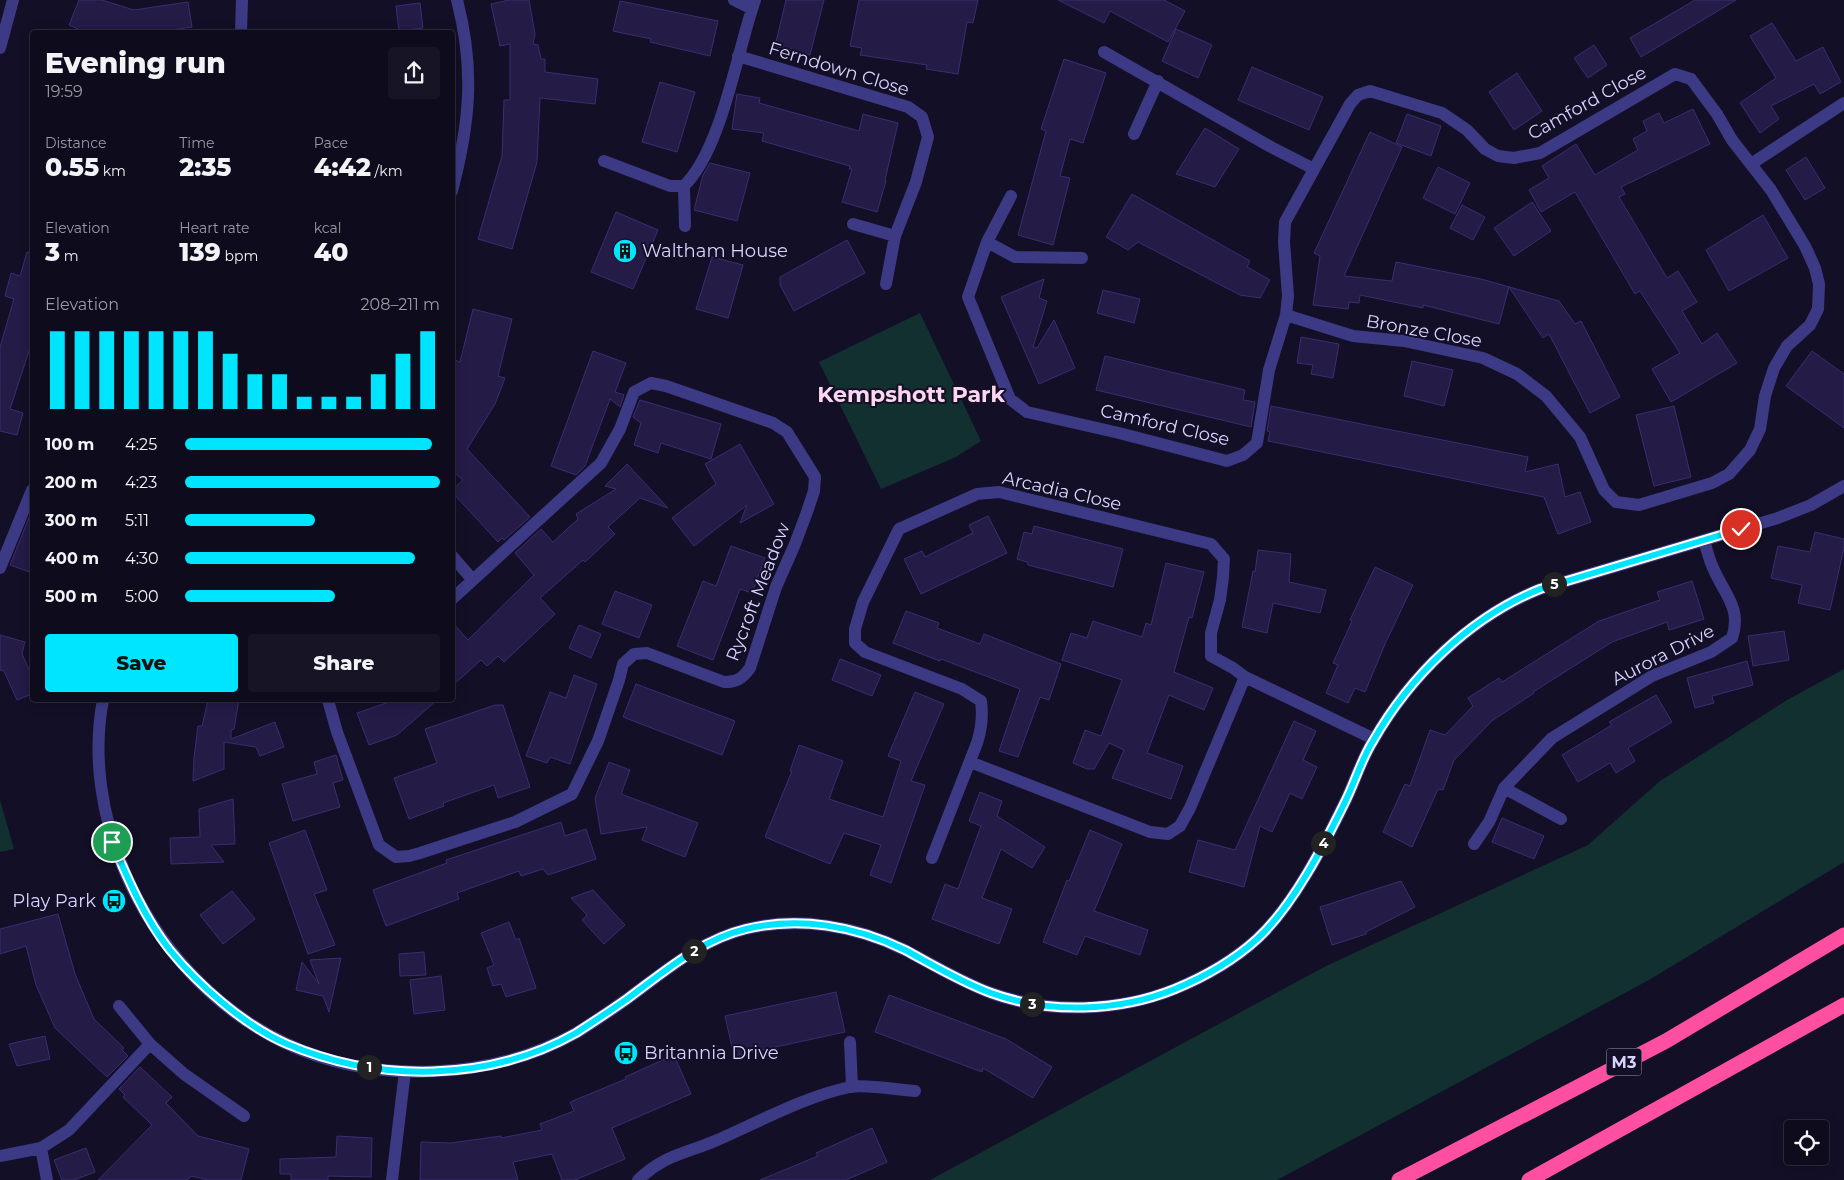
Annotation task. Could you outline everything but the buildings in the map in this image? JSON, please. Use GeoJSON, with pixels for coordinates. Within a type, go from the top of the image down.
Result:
{"type":"FeatureCollection","features":[{"type":"Feature","properties":{"kind":"highway","name":"M3"},"geometry":{"type":"LineString","coordinates":[[1399,1180],[1666,1041],[1844,935]]}},
{"type":"Feature","properties":{"kind":"highway"},"geometry":{"type":"LineString","coordinates":[[1529,1180],[1844,1005]]}},
{"type":"Feature","properties":{"kind":"street"},"geometry":{"type":"LineString","coordinates":[[0,48],[13,0]]}},
{"type":"Feature","properties":{"kind":"street"},"geometry":{"type":"LineString","coordinates":[[241,30],[242,0]]}},
{"type":"Feature","properties":{"kind":"street"},"geometry":{"type":"LineString","coordinates":[[455,178],[465,135],[469,103],[468,56],[456,0]]}},
{"type":"Feature","properties":{"kind":"street"},"geometry":{"type":"LineString","coordinates":[[604,161],[670,186],[684,186],[693,177],[717,130],[754,4],[734,0]]}},
{"type":"Feature","properties":{"kind":"street"},"geometry":{"type":"LineString","coordinates":[[1104,52],[1271,147],[1314,169]]}},
{"type":"Feature","properties":{"kind":"street","name":"Ferndown Close"},"geometry":{"type":"LineString","coordinates":[[738,56],[908,107],[922,118],[928,137],[916,182],[895,236],[886,284]]}},
{"type":"Feature","properties":{"kind":"street","name":"Camford Close"},"geometry":{"type":"LineString","coordinates":[[1010,196],[988,242],[968,297],[1010,399],[1027,412],[1227,461],[1243,455],[1256,443],[1269,370],[1286,315],[1288,296],[1284,242],[1285,222],[1350,104],[1358,95],[1370,91],[1442,114],[1467,130],[1486,149],[1498,156],[1514,158],[1540,153],[1675,74],[1691,79],[1751,164]]}},
{"type":"Feature","properties":{"kind":"street"},"geometry":{"type":"LineString","coordinates":[[1134,134],[1158,81]]}},
{"type":"Feature","properties":{"kind":"street"},"geometry":{"type":"LineString","coordinates":[[1751,164],[1844,103]]}},
{"type":"Feature","properties":{"kind":"street","name":"Bronze Close"},"geometry":{"type":"LineString","coordinates":[[1286,315],[1353,336],[1404,341],[1483,358],[1516,374],[1546,396],[1580,437],[1604,490],[1616,502],[1638,505],[1672,496],[1712,483],[1730,474],[1750,450],[1760,429],[1765,396],[1774,368],[1787,346],[1810,325],[1818,309],[1819,284],[1815,268],[1805,246],[1771,190],[1751,164]]}},
{"type":"Feature","properties":{"kind":"street"},"geometry":{"type":"LineString","coordinates":[[684,186],[685,226]]}},
{"type":"Feature","properties":{"kind":"street"},"geometry":{"type":"LineString","coordinates":[[854,224],[895,236]]}},
{"type":"Feature","properties":{"kind":"street"},"geometry":{"type":"LineString","coordinates":[[988,242],[1015,257],[1082,258]]}},
{"type":"Feature","properties":{"kind":"street","name":"Rycroft Meadow"},"geometry":{"type":"LineString","coordinates":[[329,702],[337,732],[379,845],[396,857],[409,856],[515,822],[543,810],[572,794],[598,741],[619,680],[622,664],[634,654],[647,653],[724,682],[736,682],[744,676],[750,668],[776,587],[807,512],[814,491],[815,477],[787,432],[773,424],[666,386],[651,383],[634,392],[620,430],[601,463],[455,596]]}},
{"type":"Feature","properties":{"kind":"street"},"geometry":{"type":"LineString","coordinates":[[103,702],[99,735],[99,761],[107,824],[112,842],[140,903],[169,948],[188,971],[216,998],[237,1014],[285,1043],[342,1063],[405,1071],[431,1072],[481,1067],[509,1061],[555,1045],[603,1016],[653,979],[706,944],[747,929],[785,923],[817,924],[858,932],[901,948],[991,993],[1034,1004],[1072,1008],[1125,1004],[1151,998],[1190,982],[1222,964],[1257,939],[1272,922],[1306,875],[1344,804],[1374,739],[1408,690],[1434,661],[1476,624],[1521,596],[1778,518],[1811,505],[1844,486]]}},
{"type":"Feature","properties":{"kind":"street","name":"Arcadia Close"},"geometry":{"type":"LineString","coordinates":[[932,858],[982,728],[982,701],[962,689],[865,652],[856,643],[855,629],[863,602],[899,529],[977,494],[999,492],[1211,544],[1224,559],[1224,578],[1211,633],[1211,656],[1234,668],[1245,677],[1374,739]]}},
{"type":"Feature","properties":{"kind":"street"},"geometry":{"type":"LineString","coordinates":[[0,568],[30,495]]}},
{"type":"Feature","properties":{"kind":"street","name":"Aurora Drive"},"geometry":{"type":"LineString","coordinates":[[1474,844],[1490,822],[1504,788],[1552,738],[1652,676],[1711,652],[1732,638],[1736,626],[1735,610],[1713,569],[1704,540]]}},
{"type":"Feature","properties":{"kind":"street"},"geometry":{"type":"LineString","coordinates":[[455,559],[472,579]]}},
{"type":"Feature","properties":{"kind":"street"},"geometry":{"type":"LineString","coordinates":[[970,762],[1150,832],[1168,834],[1180,826],[1190,808],[1245,677]]}},
{"type":"Feature","properties":{"kind":"street"},"geometry":{"type":"LineString","coordinates":[[1504,788],[1561,819]]}},
{"type":"Feature","properties":{"kind":"street"},"geometry":{"type":"LineString","coordinates":[[118,1006],[150,1044],[184,1074],[244,1116]]}},
{"type":"Feature","properties":{"kind":"street"},"geometry":{"type":"LineString","coordinates":[[850,1042],[852,1086]]}},
{"type":"Feature","properties":{"kind":"street"},"geometry":{"type":"LineString","coordinates":[[0,1156],[41,1148],[69,1130],[150,1044]]}},
{"type":"Feature","properties":{"kind":"street"},"geometry":{"type":"LineString","coordinates":[[392,1180],[405,1071]]}},
{"type":"Feature","properties":{"kind":"street"},"geometry":{"type":"LineString","coordinates":[[638,1180],[663,1160],[715,1141],[754,1122],[826,1094],[852,1086],[915,1091]]}},
{"type":"Feature","properties":{"kind":"street"},"geometry":{"type":"LineString","coordinates":[[41,1148],[47,1180]]}},
{"type":"Feature","properties":{"kind":"green space"},"geometry":{"type":"Polygon","coordinates":[[[920,313],[981,441],[956,457],[881,489],[819,362],[920,313]]]}},
{"type":"Feature","properties":{"kind":"green space"},"geometry":{"type":"Polygon","coordinates":[[[1844,669],[1844,862],[1649,980],[1277,1180],[930,1180],[1326,966],[1588,845],[1660,781],[1787,700],[1844,669]]]}},
{"type":"Feature","properties":{"kind":"green space"},"geometry":{"type":"Polygon","coordinates":[[[0,800],[14,849],[0,852],[0,800]]]}},
{"type":"Feature","properties":{"kind":"place","name":"Waltham House"},"geometry":{"type":"Point","coordinates":[625,251]}},
{"type":"Feature","properties":{"kind":"place","name":"Play Park"},"geometry":{"type":"Point","coordinates":[114,901]}},
{"type":"Feature","properties":{"kind":"place","name":"Britannia Drive"},"geometry":{"type":"Point","coordinates":[626,1053]}},
{"type":"Feature","properties":{"kind":"district","name":"Kempshott Park"},"geometry":{"type":"Point","coordinates":[911,394]}},
{"type":"Feature","properties":{"kind":"route"},"geometry":{"type":"LineString","coordinates":[[112,842],[128,879],[153,925],[169,948],[204,987],[237,1014],[285,1043],[342,1063],[405,1071],[431,1072],[460,1070],[509,1061],[555,1045],[576,1033],[706,944],[747,929],[785,923],[810,923],[832,926],[882,940],[901,948],[964,982],[1012,1000],[1041,1006],[1072,1008],[1125,1004],[1151,998],[1175,989],[1222,964],[1257,939],[1272,922],[1306,875],[1344,804],[1363,759],[1374,739],[1408,690],[1434,661],[1476,624],[1521,596],[1540,589],[1741,529]]}}]}
